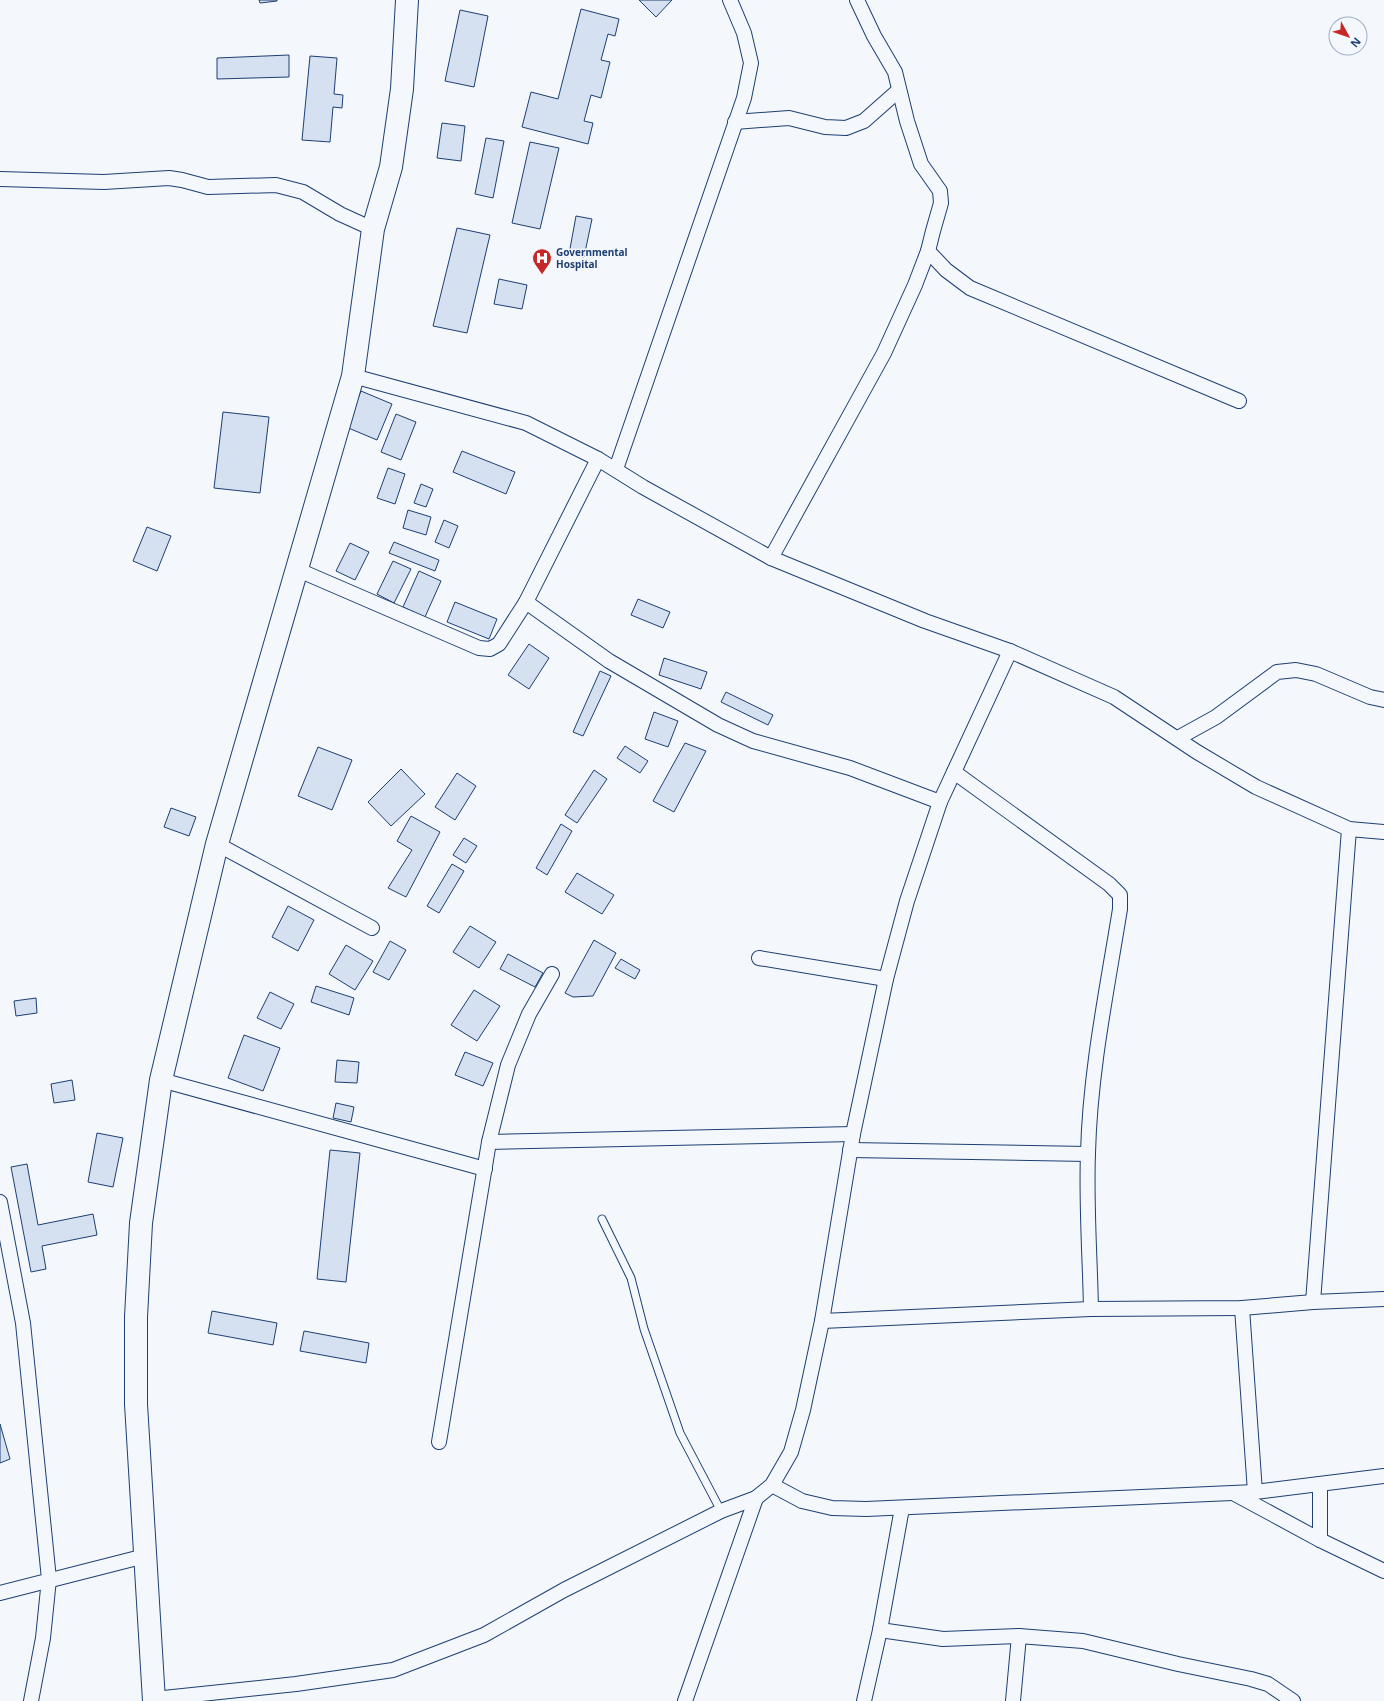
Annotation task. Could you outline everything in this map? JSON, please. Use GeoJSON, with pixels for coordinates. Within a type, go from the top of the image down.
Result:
{"type":"FeatureCollection","features":[{"type":"Feature","properties":{"kind":"main road"},"geometry":{"type":"LineString","coordinates":[[154,1700],[136,1404],[136,1317],[141,1223],[161,1080],[217,844],[353,376],[373,229],[391,167],[402,89],[407,0]]}},
{"type":"Feature","properties":{"kind":"street"},"geometry":{"type":"LineString","coordinates":[[616,469],[744,98],[751,63],[744,33],[730,0]]}},
{"type":"Feature","properties":{"kind":"street"},"geometry":{"type":"LineString","coordinates":[[772,558],[884,353],[915,285],[928,251],[941,202],[940,191],[921,164],[907,121],[895,72],[874,36],[857,0]]}},
{"type":"Feature","properties":{"kind":"street"},"geometry":{"type":"LineString","coordinates":[[735,122],[788,118],[825,128],[846,128],[864,121],[899,90]]}},
{"type":"Feature","properties":{"kind":"street"},"geometry":{"type":"LineString","coordinates":[[0,179],[104,182],[169,178],[208,187],[276,185],[303,192],[340,214],[373,229]]}},
{"type":"Feature","properties":{"kind":"street"},"geometry":{"type":"LineString","coordinates":[[928,251],[946,270],[970,288],[1239,401]]}},
{"type":"Feature","properties":{"kind":"street"},"geometry":{"type":"LineString","coordinates":[[353,376],[526,423],[598,459],[643,487],[772,558],[925,621],[1010,651],[1114,697],[1256,787],[1349,829],[1384,832]]}},
{"type":"Feature","properties":{"kind":"street"},"geometry":{"type":"LineString","coordinates":[[296,569],[479,648],[490,649],[499,644],[526,602],[598,459]]}},
{"type":"Feature","properties":{"kind":"street"},"geometry":{"type":"LineString","coordinates":[[526,602],[609,661],[718,725],[753,741],[850,768],[940,802]]}},
{"type":"Feature","properties":{"kind":"street"},"geometry":{"type":"LineString","coordinates":[[154,1700],[296,1684],[393,1670],[484,1635],[564,1590],[721,1511],[756,1498],[772,1485],[791,1452],[803,1410],[822,1321],[853,1134],[886,979],[907,901],[940,802],[1010,651]]}},
{"type":"Feature","properties":{"kind":"street"},"geometry":{"type":"LineString","coordinates":[[1178,738],[1216,717],[1277,672],[1296,670],[1316,674],[1370,697],[1384,700]]}},
{"type":"Feature","properties":{"kind":"street"},"geometry":{"type":"LineString","coordinates":[[954,772],[1109,884],[1120,895],[1120,909],[1099,1030],[1090,1117],[1088,1154],[1091,1309]]}},
{"type":"Feature","properties":{"kind":"street"},"geometry":{"type":"LineString","coordinates":[[1313,1302],[1349,829]]}},
{"type":"Feature","properties":{"kind":"street"},"geometry":{"type":"LineString","coordinates":[[217,844],[372,928]]}},
{"type":"Feature","properties":{"kind":"street"},"geometry":{"type":"LineString","coordinates":[[759,958],[886,979]]}},
{"type":"Feature","properties":{"kind":"street"},"geometry":{"type":"LineString","coordinates":[[439,1442],[489,1142],[508,1065],[529,1014],[552,974]]}},
{"type":"Feature","properties":{"kind":"street"},"geometry":{"type":"LineString","coordinates":[[161,1080],[485,1169]]}},
{"type":"Feature","properties":{"kind":"street"},"geometry":{"type":"LineString","coordinates":[[489,1142],[853,1134]]}},
{"type":"Feature","properties":{"kind":"street"},"geometry":{"type":"LineString","coordinates":[[850,1150],[1088,1154]]}},
{"type":"Feature","properties":{"kind":"street"},"geometry":{"type":"LineString","coordinates":[[0,1202],[23,1323],[49,1579],[43,1638],[31,1701]]}},
{"type":"Feature","properties":{"kind":"street"},"geometry":{"type":"LineString","coordinates":[[822,1321],[1091,1309],[1242,1308],[1313,1302],[1384,1299]]}},
{"type":"Feature","properties":{"kind":"street"},"geometry":{"type":"LineString","coordinates":[[1242,1308],[1255,1492]]}},
{"type":"Feature","properties":{"kind":"street"},"geometry":{"type":"LineString","coordinates":[[772,1485],[802,1501],[832,1508],[866,1509],[1255,1492],[1384,1476]]}},
{"type":"Feature","properties":{"kind":"street"},"geometry":{"type":"LineString","coordinates":[[1320,1484],[1320,1540]]}},
{"type":"Feature","properties":{"kind":"street"},"geometry":{"type":"LineString","coordinates":[[1235,1493],[1320,1540],[1384,1571]]}},
{"type":"Feature","properties":{"kind":"street"},"geometry":{"type":"LineString","coordinates":[[685,1701],[756,1498]]}},
{"type":"Feature","properties":{"kind":"street"},"geometry":{"type":"LineString","coordinates":[[864,1701],[880,1630],[902,1508]]}},
{"type":"Feature","properties":{"kind":"street"},"geometry":{"type":"LineString","coordinates":[[0,1593],[49,1579],[145,1556]]}},
{"type":"Feature","properties":{"kind":"street"},"geometry":{"type":"LineString","coordinates":[[880,1630],[943,1639],[1019,1636],[1083,1641],[1178,1664],[1251,1679],[1268,1684],[1293,1701]]}},
{"type":"Feature","properties":{"kind":"street"},"geometry":{"type":"LineString","coordinates":[[1013,1701],[1019,1636]]}},
{"type":"Feature","properties":{"kind":"lane"},"geometry":{"type":"LineString","coordinates":[[602,1219],[631,1278],[644,1330],[680,1433],[721,1511]]}},
{"type":"Feature","properties":{"kind":"building"},"geometry":{"type":"Polygon","coordinates":[[[259,0],[277,0],[277,1],[260,3],[259,0]]]}},
{"type":"Feature","properties":{"kind":"building"},"geometry":{"type":"Polygon","coordinates":[[[639,0],[672,0],[656,17],[639,0]]]}},
{"type":"Feature","properties":{"kind":"building"},"geometry":{"type":"Polygon","coordinates":[[[581,9],[619,19],[615,36],[608,34],[601,60],[610,62],[601,98],[591,95],[584,121],[593,123],[588,144],[522,127],[531,92],[558,99],[581,9]]]}},
{"type":"Feature","properties":{"kind":"building"},"geometry":{"type":"Polygon","coordinates":[[[460,10],[488,16],[474,87],[445,81],[460,10]]]}},
{"type":"Feature","properties":{"kind":"building"},"geometry":{"type":"Polygon","coordinates":[[[289,55],[289,77],[217,79],[217,58],[289,55]]]}},
{"type":"Feature","properties":{"kind":"building"},"geometry":{"type":"Polygon","coordinates":[[[310,56],[337,58],[334,94],[343,95],[342,108],[333,107],[330,142],[302,140],[310,56]]]}},
{"type":"Feature","properties":{"kind":"building"},"geometry":{"type":"Polygon","coordinates":[[[442,123],[465,126],[461,161],[437,158],[442,123]]]}},
{"type":"Feature","properties":{"kind":"building"},"geometry":{"type":"Polygon","coordinates":[[[486,138],[504,141],[493,198],[475,194],[486,138]]]}},
{"type":"Feature","properties":{"kind":"building"},"geometry":{"type":"Polygon","coordinates":[[[530,142],[559,148],[540,229],[512,223],[530,142]]]}},
{"type":"Feature","properties":{"kind":"building"},"geometry":{"type":"Polygon","coordinates":[[[576,216],[592,219],[584,257],[569,254],[576,216]]]}},
{"type":"Feature","properties":{"kind":"building"},"geometry":{"type":"Polygon","coordinates":[[[457,228],[490,235],[467,333],[433,326],[457,228]]]}},
{"type":"Feature","properties":{"kind":"building"},"geometry":{"type":"Polygon","coordinates":[[[499,279],[527,285],[522,309],[494,304],[499,279]]]}},
{"type":"Feature","properties":{"kind":"building"},"geometry":{"type":"Polygon","coordinates":[[[361,391],[392,404],[377,440],[346,427],[361,391]]]}},
{"type":"Feature","properties":{"kind":"building"},"geometry":{"type":"Polygon","coordinates":[[[223,412],[269,417],[260,493],[214,488],[223,412]]]}},
{"type":"Feature","properties":{"kind":"building"},"geometry":{"type":"Polygon","coordinates":[[[396,414],[416,422],[401,460],[381,452],[396,414]]]}},
{"type":"Feature","properties":{"kind":"building"},"geometry":{"type":"Polygon","coordinates":[[[462,451],[515,472],[506,494],[453,472],[462,451]]]}},
{"type":"Feature","properties":{"kind":"building"},"geometry":{"type":"Polygon","coordinates":[[[388,468],[405,474],[395,504],[377,498],[388,468]]]}},
{"type":"Feature","properties":{"kind":"building"},"geometry":{"type":"Polygon","coordinates":[[[421,484],[433,489],[426,507],[414,503],[421,484]]]}},
{"type":"Feature","properties":{"kind":"building"},"geometry":{"type":"Polygon","coordinates":[[[408,510],[431,517],[426,535],[403,528],[408,510]]]}},
{"type":"Feature","properties":{"kind":"building"},"geometry":{"type":"Polygon","coordinates":[[[444,520],[458,526],[449,548],[435,542],[444,520]]]}},
{"type":"Feature","properties":{"kind":"building"},"geometry":{"type":"Polygon","coordinates":[[[147,527],[171,536],[157,571],[133,561],[147,527]]]}},
{"type":"Feature","properties":{"kind":"building"},"geometry":{"type":"Polygon","coordinates":[[[394,542],[439,560],[435,571],[389,553],[394,542]]]}},
{"type":"Feature","properties":{"kind":"building"},"geometry":{"type":"Polygon","coordinates":[[[350,543],[369,552],[355,580],[336,571],[350,543]]]}},
{"type":"Feature","properties":{"kind":"building"},"geometry":{"type":"Polygon","coordinates":[[[393,561],[411,569],[394,603],[377,594],[393,561]]]}},
{"type":"Feature","properties":{"kind":"building"},"geometry":{"type":"Polygon","coordinates":[[[419,571],[441,581],[425,617],[403,607],[419,571]]]}},
{"type":"Feature","properties":{"kind":"building"},"geometry":{"type":"Polygon","coordinates":[[[638,599],[670,612],[663,628],[631,615],[638,599]]]}},
{"type":"Feature","properties":{"kind":"building"},"geometry":{"type":"Polygon","coordinates":[[[455,602],[497,619],[489,639],[447,622],[455,602]]]}},
{"type":"Feature","properties":{"kind":"building"},"geometry":{"type":"Polygon","coordinates":[[[529,644],[549,658],[529,689],[508,675],[529,644]]]}},
{"type":"Feature","properties":{"kind":"building"},"geometry":{"type":"Polygon","coordinates":[[[664,658],[707,672],[701,689],[659,675],[664,658]]]}},
{"type":"Feature","properties":{"kind":"building"},"geometry":{"type":"Polygon","coordinates":[[[600,671],[611,676],[583,736],[573,732],[600,671]]]}},
{"type":"Feature","properties":{"kind":"building"},"geometry":{"type":"Polygon","coordinates":[[[726,692],[773,715],[768,725],[721,702],[726,692]]]}},
{"type":"Feature","properties":{"kind":"building"},"geometry":{"type":"Polygon","coordinates":[[[654,712],[678,721],[668,747],[645,739],[654,712]]]}},
{"type":"Feature","properties":{"kind":"building"},"geometry":{"type":"Polygon","coordinates":[[[685,743],[706,751],[674,812],[653,801],[685,743]]]}},
{"type":"Feature","properties":{"kind":"building"},"geometry":{"type":"Polygon","coordinates":[[[625,746],[648,761],[640,773],[617,758],[625,746]]]}},
{"type":"Feature","properties":{"kind":"building"},"geometry":{"type":"Polygon","coordinates":[[[318,747],[352,760],[332,810],[298,796],[318,747]]]}},
{"type":"Feature","properties":{"kind":"building"},"geometry":{"type":"Polygon","coordinates":[[[401,769],[425,794],[391,826],[368,802],[401,769]]]}},
{"type":"Feature","properties":{"kind":"building"},"geometry":{"type":"Polygon","coordinates":[[[594,770],[607,779],[577,823],[565,815],[594,770]]]}},
{"type":"Feature","properties":{"kind":"building"},"geometry":{"type":"Polygon","coordinates":[[[457,773],[476,786],[455,820],[435,807],[457,773]]]}},
{"type":"Feature","properties":{"kind":"building"},"geometry":{"type":"Polygon","coordinates":[[[171,808],[196,817],[189,836],[164,827],[171,808]]]}},
{"type":"Feature","properties":{"kind":"building"},"geometry":{"type":"Polygon","coordinates":[[[411,816],[440,832],[406,897],[388,888],[412,850],[397,841],[411,816]]]}},
{"type":"Feature","properties":{"kind":"building"},"geometry":{"type":"Polygon","coordinates":[[[561,824],[572,831],[547,875],[536,868],[561,824]]]}},
{"type":"Feature","properties":{"kind":"building"},"geometry":{"type":"Polygon","coordinates":[[[464,838],[477,846],[466,863],[453,855],[464,838]]]}},
{"type":"Feature","properties":{"kind":"building"},"geometry":{"type":"Polygon","coordinates":[[[452,864],[464,871],[439,913],[427,906],[452,864]]]}},
{"type":"Feature","properties":{"kind":"building"},"geometry":{"type":"Polygon","coordinates":[[[577,873],[614,895],[602,914],[565,892],[577,873]]]}},
{"type":"Feature","properties":{"kind":"building"},"geometry":{"type":"Polygon","coordinates":[[[288,906],[314,920],[298,951],[272,937],[288,906]]]}},
{"type":"Feature","properties":{"kind":"building"},"geometry":{"type":"Polygon","coordinates":[[[470,926],[496,942],[479,968],[453,952],[470,926]]]}},
{"type":"Feature","properties":{"kind":"building"},"geometry":{"type":"Polygon","coordinates":[[[594,940],[616,953],[593,996],[573,997],[565,993],[594,940]]]}},
{"type":"Feature","properties":{"kind":"building"},"geometry":{"type":"Polygon","coordinates":[[[390,941],[406,950],[389,980],[373,972],[390,941]]]}},
{"type":"Feature","properties":{"kind":"building"},"geometry":{"type":"Polygon","coordinates":[[[346,945],[373,961],[355,990],[329,974],[346,945]]]}},
{"type":"Feature","properties":{"kind":"building"},"geometry":{"type":"Polygon","coordinates":[[[508,954],[543,973],[535,987],[500,969],[508,954]]]}},
{"type":"Feature","properties":{"kind":"building"},"geometry":{"type":"Polygon","coordinates":[[[621,959],[640,970],[635,979],[615,968],[621,959]]]}},
{"type":"Feature","properties":{"kind":"building"},"geometry":{"type":"Polygon","coordinates":[[[316,986],[354,998],[349,1015],[311,1002],[316,986]]]}},
{"type":"Feature","properties":{"kind":"building"},"geometry":{"type":"Polygon","coordinates":[[[474,990],[500,1006],[477,1041],[451,1025],[474,990]]]}},
{"type":"Feature","properties":{"kind":"building"},"geometry":{"type":"Polygon","coordinates":[[[270,992],[294,1004],[281,1029],[257,1018],[270,992]]]}},
{"type":"Feature","properties":{"kind":"building"},"geometry":{"type":"Polygon","coordinates":[[[36,998],[37,1013],[16,1016],[14,1001],[36,998]]]}},
{"type":"Feature","properties":{"kind":"building"},"geometry":{"type":"Polygon","coordinates":[[[244,1035],[280,1048],[263,1091],[228,1078],[244,1035]]]}},
{"type":"Feature","properties":{"kind":"building"},"geometry":{"type":"Polygon","coordinates":[[[465,1052],[493,1063],[483,1086],[455,1075],[465,1052]]]}},
{"type":"Feature","properties":{"kind":"building"},"geometry":{"type":"Polygon","coordinates":[[[337,1060],[359,1062],[357,1083],[335,1082],[337,1060]]]}},
{"type":"Feature","properties":{"kind":"building"},"geometry":{"type":"Polygon","coordinates":[[[72,1080],[75,1100],[54,1103],[51,1084],[72,1080]]]}},
{"type":"Feature","properties":{"kind":"building"},"geometry":{"type":"Polygon","coordinates":[[[336,1103],[354,1107],[351,1122],[333,1118],[336,1103]]]}},
{"type":"Feature","properties":{"kind":"building"},"geometry":{"type":"Polygon","coordinates":[[[97,1133],[123,1138],[113,1187],[88,1182],[97,1133]]]}},
{"type":"Feature","properties":{"kind":"building"},"geometry":{"type":"Polygon","coordinates":[[[330,1150],[360,1153],[346,1282],[317,1279],[330,1150]]]}},
{"type":"Feature","properties":{"kind":"building"},"geometry":{"type":"Polygon","coordinates":[[[27,1164],[38,1225],[93,1214],[97,1235],[42,1246],[46,1269],[31,1272],[11,1167],[27,1164]]]}},
{"type":"Feature","properties":{"kind":"building"},"geometry":{"type":"Polygon","coordinates":[[[212,1311],[277,1323],[273,1345],[208,1333],[212,1311]]]}},
{"type":"Feature","properties":{"kind":"building"},"geometry":{"type":"Polygon","coordinates":[[[304,1331],[369,1343],[366,1363],[300,1351],[304,1331]]]}},
{"type":"Feature","properties":{"kind":"building"},"geometry":{"type":"Polygon","coordinates":[[[0,1424],[10,1459],[0,1463],[0,1424]]]}},
{"type":"Feature","properties":{"kind":"place","name":"Governmental Hospital"},"geometry":{"type":"Point","coordinates":[542,275]}}]}
